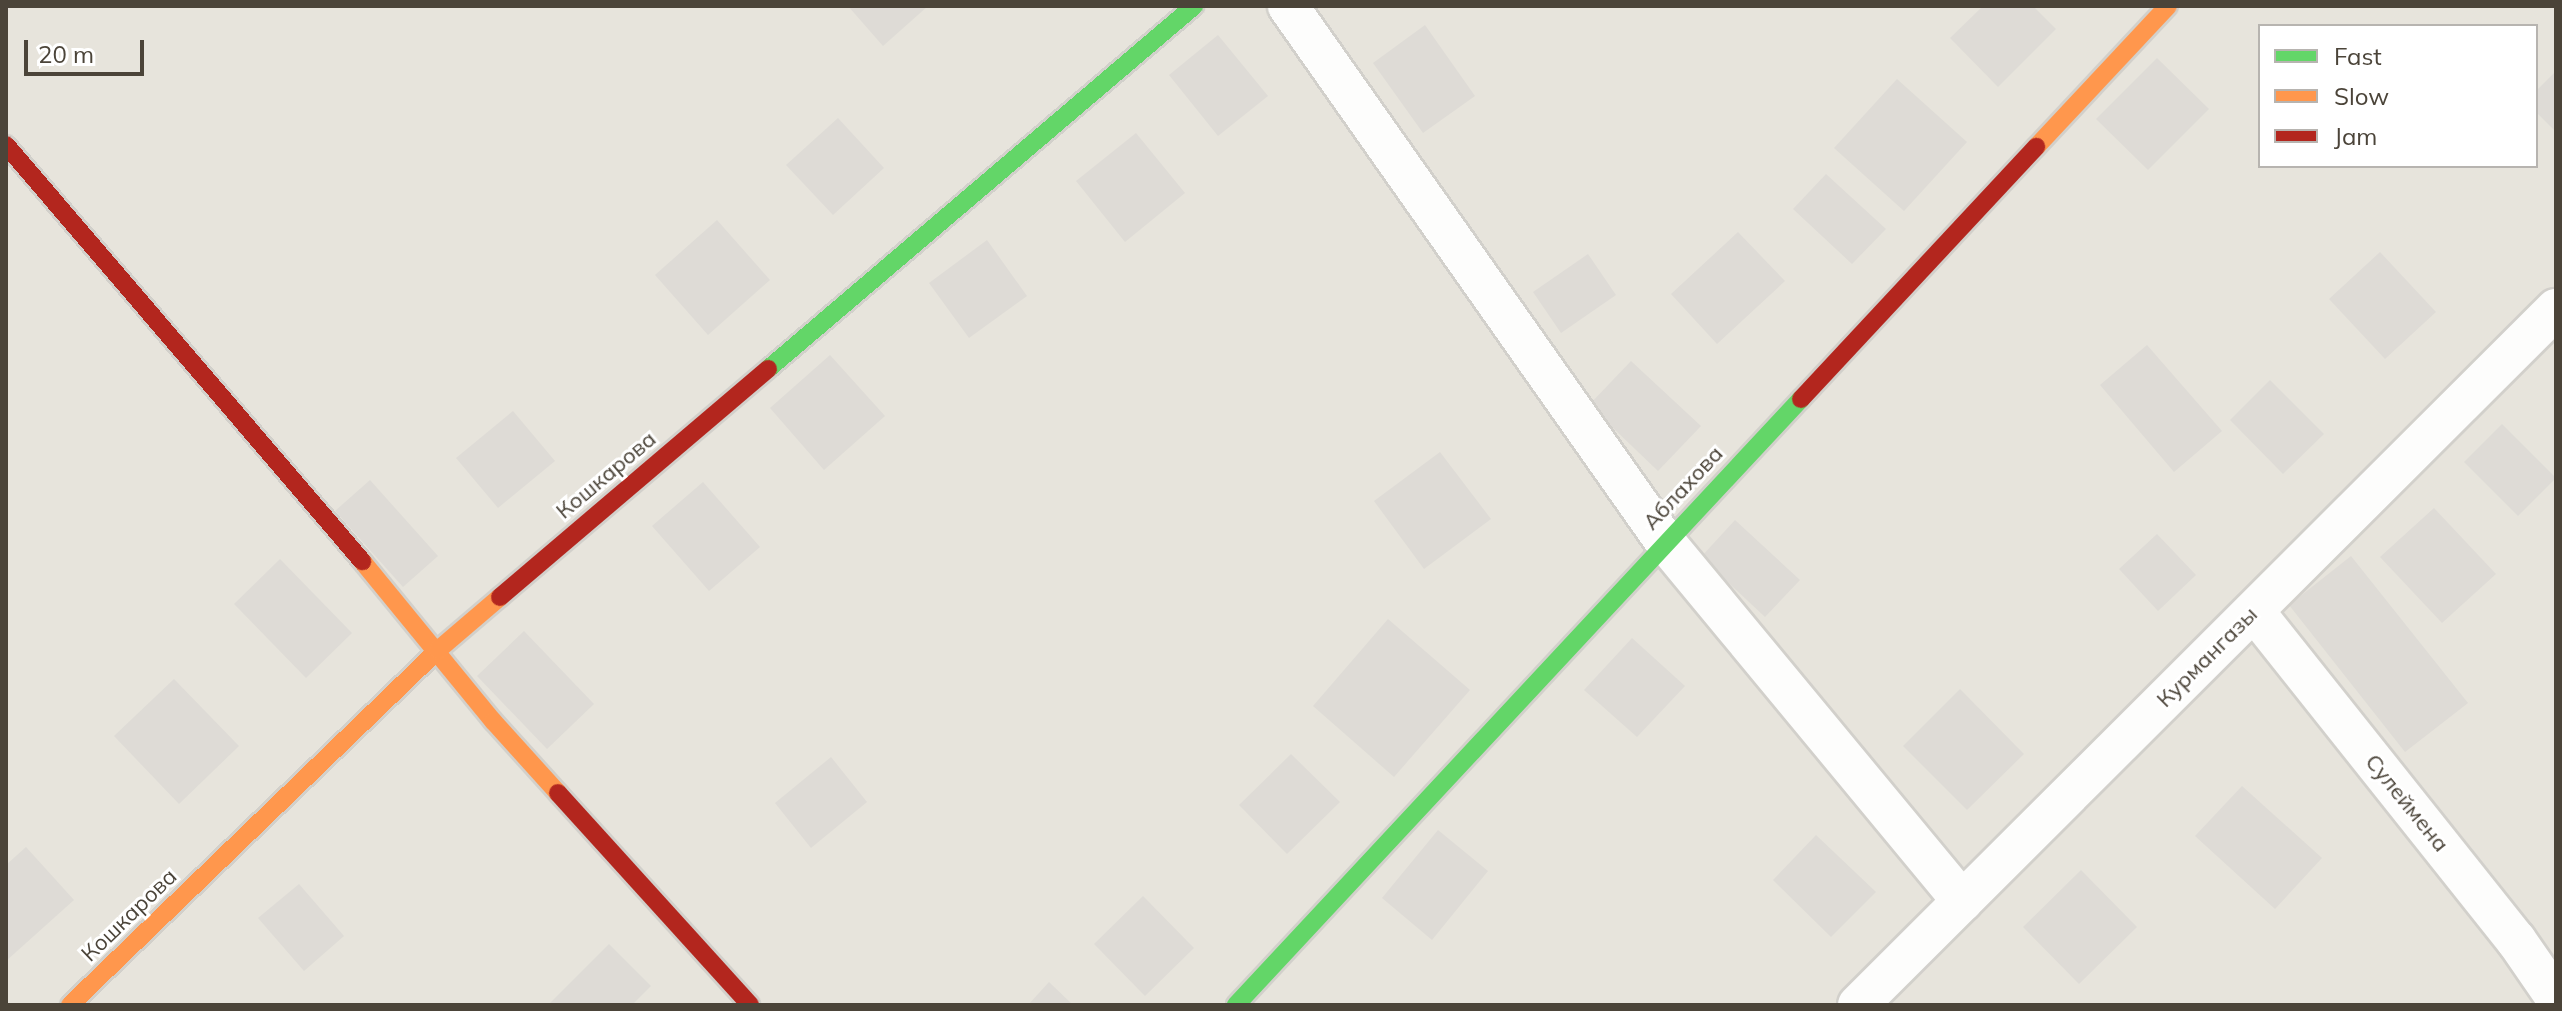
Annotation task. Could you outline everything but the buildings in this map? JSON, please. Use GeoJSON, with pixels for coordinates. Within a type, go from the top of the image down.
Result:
{"type":"FeatureCollection","features":[{"type":"Feature","properties":{"kind":"street","name":"Кошкарова"},"geometry":{"type":"LineString","coordinates":[[70,1005],[438,650],[1194,6]]}},
{"type":"Feature","properties":{"kind":"street"},"geometry":{"type":"LineString","coordinates":[[1288,6],[1666,543],[1962,901]]}},
{"type":"Feature","properties":{"kind":"street","name":"Аблахова"},"geometry":{"type":"LineString","coordinates":[[1236,1005],[2168,6]]}},
{"type":"Feature","properties":{"kind":"street"},"geometry":{"type":"LineString","coordinates":[[6,145],[438,650],[493,721],[750,1005]]}},
{"type":"Feature","properties":{"kind":"street","name":"Курмангазы"},"geometry":{"type":"LineString","coordinates":[[1858,1005],[2556,309]]}},
{"type":"Feature","properties":{"kind":"street","name":"Сулеймена"},"geometry":{"type":"LineString","coordinates":[[2254,611],[2516,940],[2556,998]]}},
{"type":"Feature","properties":{"kind":"shaded area"},"geometry":{"type":"Polygon","coordinates":[[[6,6],[2556,6],[2556,1005],[6,1005],[6,6]]]}},
{"type":"Feature","properties":{"kind":"traffic: fast"},"geometry":{"type":"LineString","coordinates":[[768,369],[1194,6]]}},
{"type":"Feature","properties":{"kind":"traffic: fast"},"geometry":{"type":"LineString","coordinates":[[1236,1005],[1801,399]]}},
{"type":"Feature","properties":{"kind":"traffic: slow"},"geometry":{"type":"LineString","coordinates":[[2036,147],[2168,6]]}},
{"type":"Feature","properties":{"kind":"traffic: slow"},"geometry":{"type":"LineString","coordinates":[[362,561],[493,721],[558,793]]}},
{"type":"Feature","properties":{"kind":"traffic: slow"},"geometry":{"type":"LineString","coordinates":[[70,1005],[438,650],[500,597]]}},
{"type":"Feature","properties":{"kind":"traffic: jam"},"geometry":{"type":"LineString","coordinates":[[6,145],[362,561]]}},
{"type":"Feature","properties":{"kind":"traffic: jam"},"geometry":{"type":"LineString","coordinates":[[1801,399],[2036,147]]}},
{"type":"Feature","properties":{"kind":"traffic: jam"},"geometry":{"type":"LineString","coordinates":[[500,597],[768,369]]}},
{"type":"Feature","properties":{"kind":"traffic: jam"},"geometry":{"type":"LineString","coordinates":[[558,793],[750,1005]]}}]}
